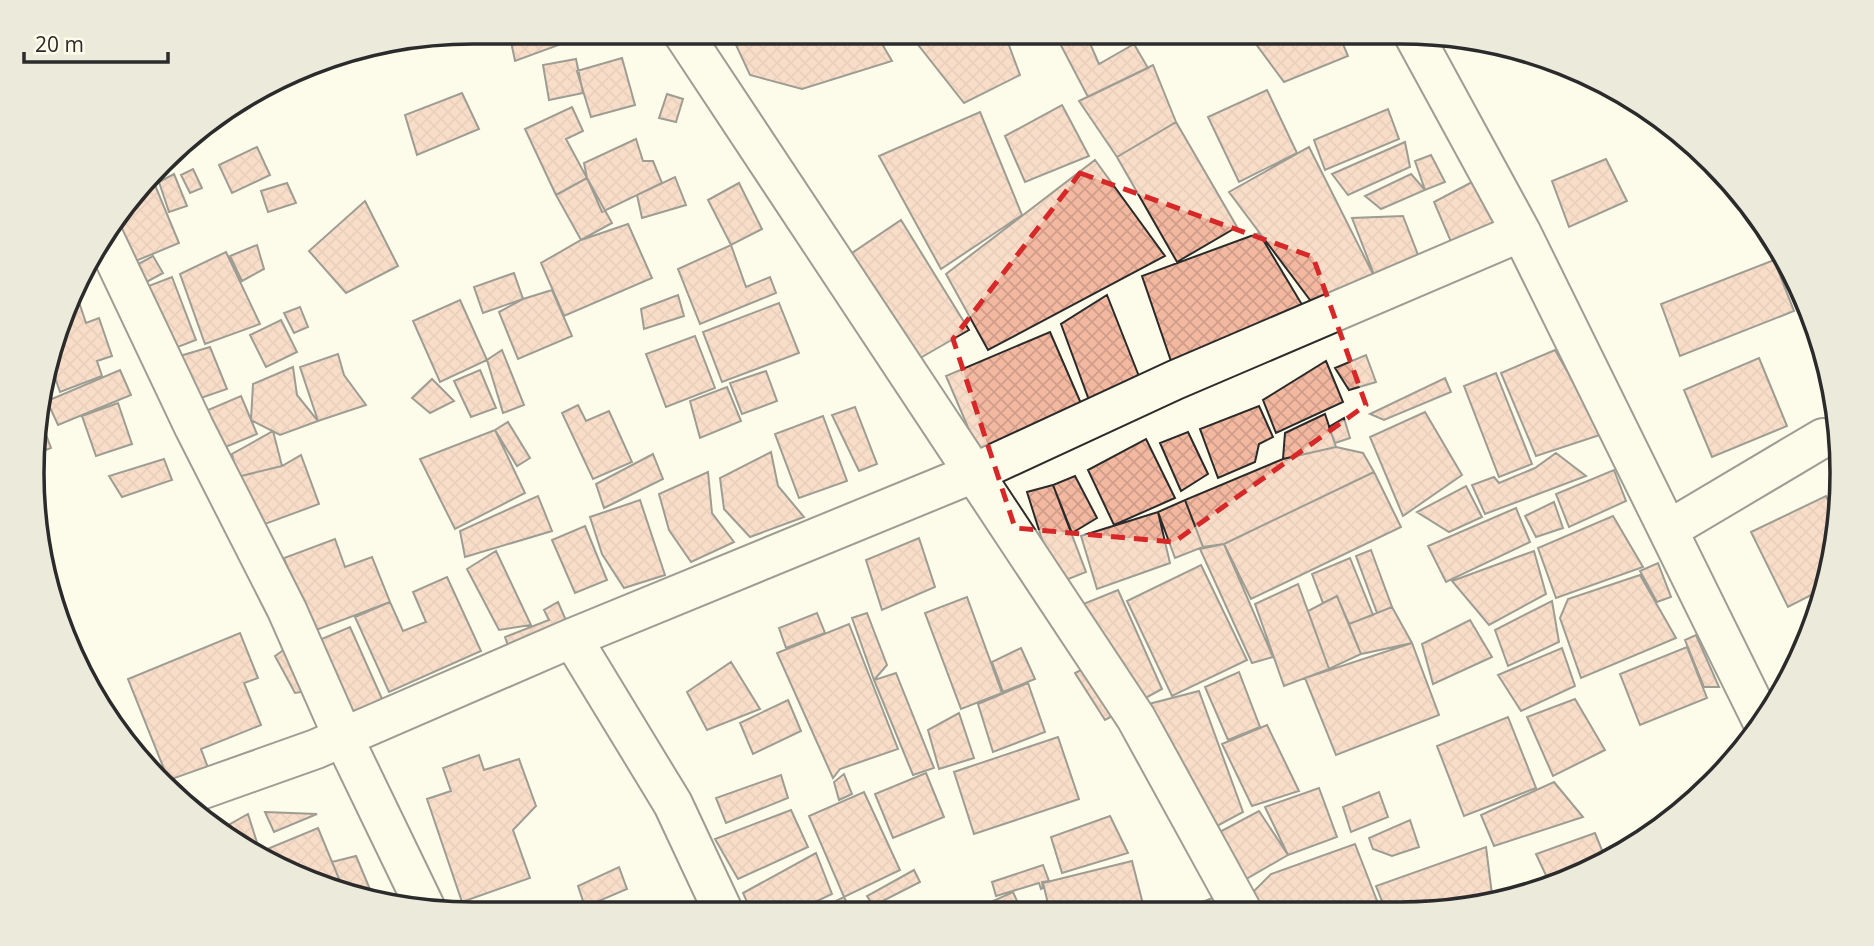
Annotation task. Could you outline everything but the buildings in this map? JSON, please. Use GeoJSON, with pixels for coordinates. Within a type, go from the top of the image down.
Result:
{"type":"FeatureCollection","features":[{"type":"Feature","properties":{"kind":"street"},"geometry":{"type":"LineString","coordinates":[[690,44],[1136,718],[1237,902]]}},
{"type":"Feature","properties":{"kind":"street"},"geometry":{"type":"LineString","coordinates":[[1419,45],[1521,232],[1757,712]]}},
{"type":"Feature","properties":{"kind":"street"},"geometry":{"type":"LineString","coordinates":[[188,794],[343,737],[572,638],[974,473],[1175,380],[1521,232]]}},
{"type":"Feature","properties":{"kind":"street"},"geometry":{"type":"LineString","coordinates":[[108,247],[194,427],[287,610],[343,737],[421,899]]}},
{"type":"Feature","properties":{"kind":"street"},"geometry":{"type":"LineString","coordinates":[[1668,530],[1823,438]]}},
{"type":"Feature","properties":{"kind":"street"},"geometry":{"type":"LineString","coordinates":[[572,638],[673,804],[719,902]]}},
{"type":"Feature","properties":{"kind":"highlighted area"},"geometry":{"type":"Polygon","coordinates":[[[1080,173],[1313,257],[1366,405],[1174,542],[1015,528],[953,339],[1080,173]]]}}]}
